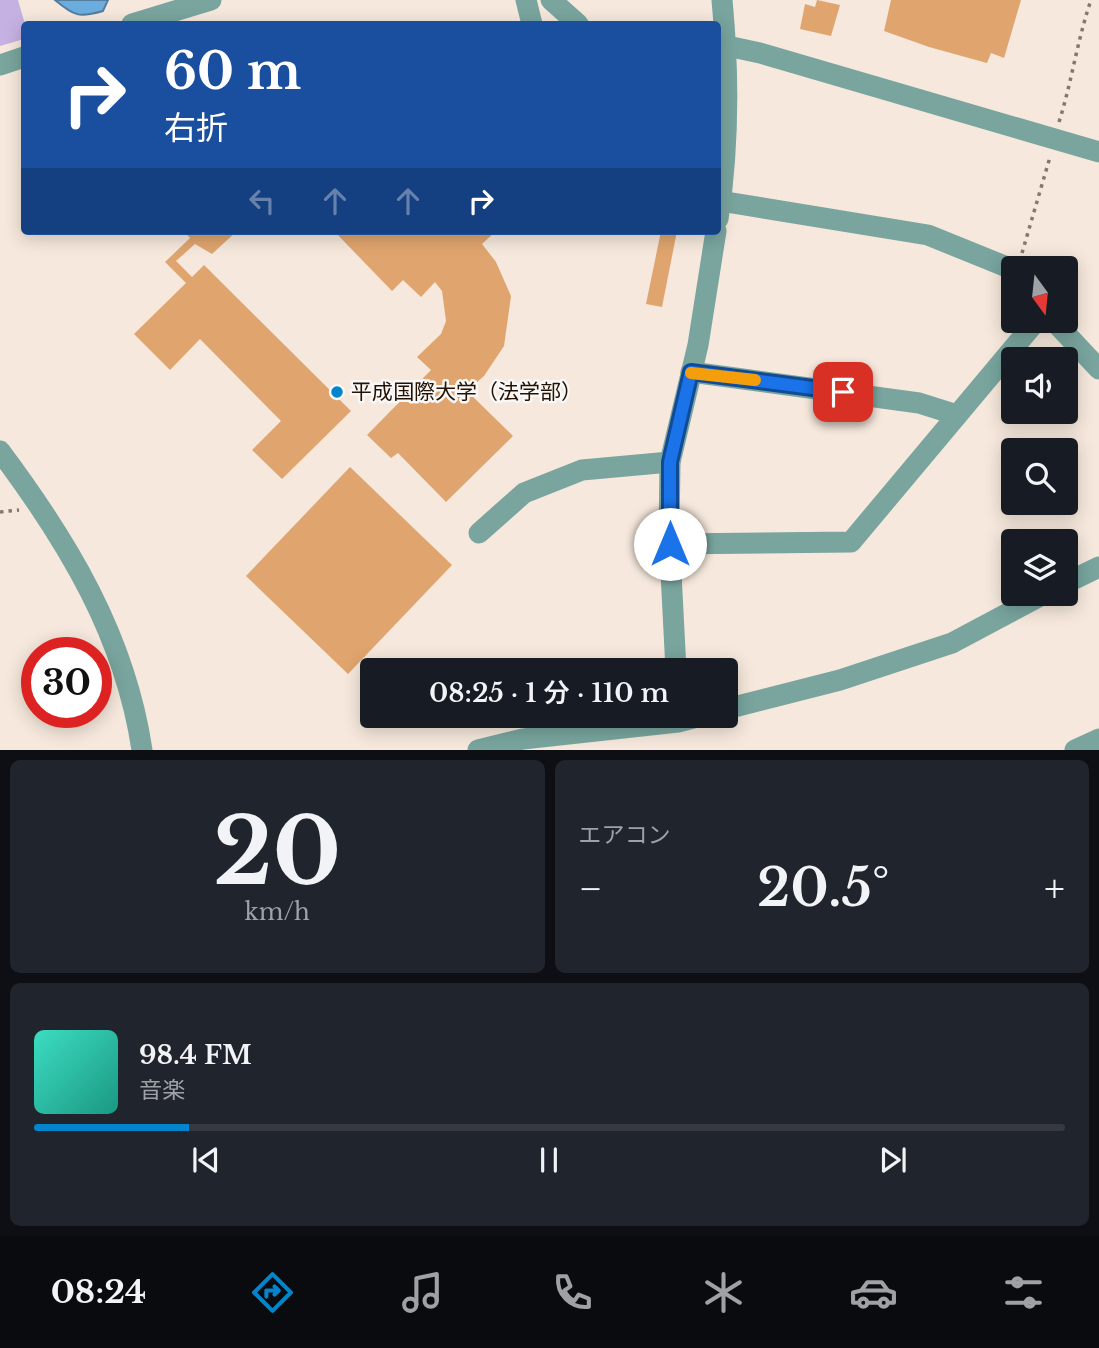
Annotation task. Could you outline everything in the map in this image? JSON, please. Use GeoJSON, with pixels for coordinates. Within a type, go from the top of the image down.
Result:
{"type":"FeatureCollection","features":[{"type":"Feature","properties":{"kind":"street"},"geometry":{"type":"LineString","coordinates":[[142,21],[211,0]]}},
{"type":"Feature","properties":{"kind":"street"},"geometry":{"type":"LineString","coordinates":[[526,0],[531,21]]}},
{"type":"Feature","properties":{"kind":"street"},"geometry":{"type":"LineString","coordinates":[[551,0],[575,21]]}},
{"type":"Feature","properties":{"kind":"street"},"geometry":{"type":"LineString","coordinates":[[721,197],[726,164],[721,47],[722,0]]}},
{"type":"Feature","properties":{"kind":"street"},"geometry":{"type":"LineString","coordinates":[[721,47],[760,53],[1099,152]]}},
{"type":"Feature","properties":{"kind":"street"},"geometry":{"type":"LineString","coordinates":[[0,65],[21,58]]}},
{"type":"Feature","properties":{"kind":"street"},"geometry":{"type":"LineString","coordinates":[[721,210],[928,235],[1001,265]]}},
{"type":"Feature","properties":{"kind":"street"},"geometry":{"type":"LineString","coordinates":[[675,658],[670,544],[670,462],[691,372],[715,235]]}},
{"type":"Feature","properties":{"kind":"street"},"geometry":{"type":"LineString","coordinates":[[670,544],[851,542],[1026,333]]}},
{"type":"Feature","properties":{"kind":"street"},"geometry":{"type":"LineString","coordinates":[[1065,333],[1099,369]]}},
{"type":"Feature","properties":{"kind":"street"},"geometry":{"type":"LineString","coordinates":[[691,372],[919,403],[957,415]]}},
{"type":"Feature","properties":{"kind":"street"},"geometry":{"type":"LineString","coordinates":[[0,451],[43,508],[99,605],[130,684],[142,750]]}},
{"type":"Feature","properties":{"kind":"street"},"geometry":{"type":"LineString","coordinates":[[479,533],[524,493],[582,470],[670,462]]}},
{"type":"Feature","properties":{"kind":"street"},"geometry":{"type":"LineString","coordinates":[[1078,577],[1099,567]]}},
{"type":"Feature","properties":{"kind":"street"},"geometry":{"type":"LineString","coordinates":[[738,706],[840,680],[952,643],[1022,606]]}},
{"type":"Feature","properties":{"kind":"street"},"geometry":{"type":"LineString","coordinates":[[478,750],[523,739],[608,728]]}},
{"type":"Feature","properties":{"kind":"street"},"geometry":{"type":"LineString","coordinates":[[1075,750],[1099,738]]}},
{"type":"Feature","properties":{"kind":"path"},"geometry":{"type":"LineString","coordinates":[[1019,256],[1072,81],[1074,50],[1091,0]]}},
{"type":"Feature","properties":{"kind":"shaded area"},"geometry":{"type":"Polygon","coordinates":[[[0,0],[18,0],[24,21],[21,21],[21,40],[0,46],[0,0]]]}},
{"type":"Feature","properties":{"kind":"water"},"geometry":{"type":"Polygon","coordinates":[[[55,0],[108,0],[103,11],[82,15],[72,12],[55,0]]]}},
{"type":"Feature","properties":{"kind":"building"},"geometry":{"type":"Polygon","coordinates":[[[817,0],[840,5],[831,36],[800,29],[805,4],[815,7],[817,0]]]}},
{"type":"Feature","properties":{"kind":"building"},"geometry":{"type":"Polygon","coordinates":[[[891,0],[1021,0],[1004,58],[991,53],[987,63],[884,31],[891,0]]]}},
{"type":"Feature","properties":{"kind":"building"},"geometry":{"type":"Polygon","coordinates":[[[187,235],[233,235],[212,254],[195,244],[176,261],[192,277],[204,265],[351,411],[282,479],[252,450],[281,421],[200,339],[170,370],[134,334],[186,283],[165,262],[190,238],[187,235]]]}},
{"type":"Feature","properties":{"kind":"building"},"geometry":{"type":"Polygon","coordinates":[[[338,235],[492,235],[482,244],[496,262],[511,296],[504,346],[484,376],[467,391],[513,436],[446,502],[398,453],[391,458],[367,435],[431,370],[417,357],[441,334],[446,321],[442,291],[435,282],[421,297],[403,280],[392,291],[338,235]]]}},
{"type":"Feature","properties":{"kind":"building"},"geometry":{"type":"Polygon","coordinates":[[[660,235],[676,235],[662,307],[646,304],[660,235]]]}},
{"type":"Feature","properties":{"kind":"building"},"geometry":{"type":"Polygon","coordinates":[[[350,467],[452,565],[363,658],[360,658],[348,674],[246,576],[350,467]]]}},
{"type":"Feature","properties":{"kind":"slow traffic"},"geometry":{"type":"LineString","coordinates":[[691,373],[755,380]]}},
{"type":"Feature","properties":{"kind":"place","name":"平成国際大学（法学部）"},"geometry":{"type":"Point","coordinates":[337,392]}},
{"type":"Feature","properties":{"kind":"route"},"geometry":{"type":"LineString","coordinates":[[670,544],[670,462],[691,372],[843,392]]}}]}
